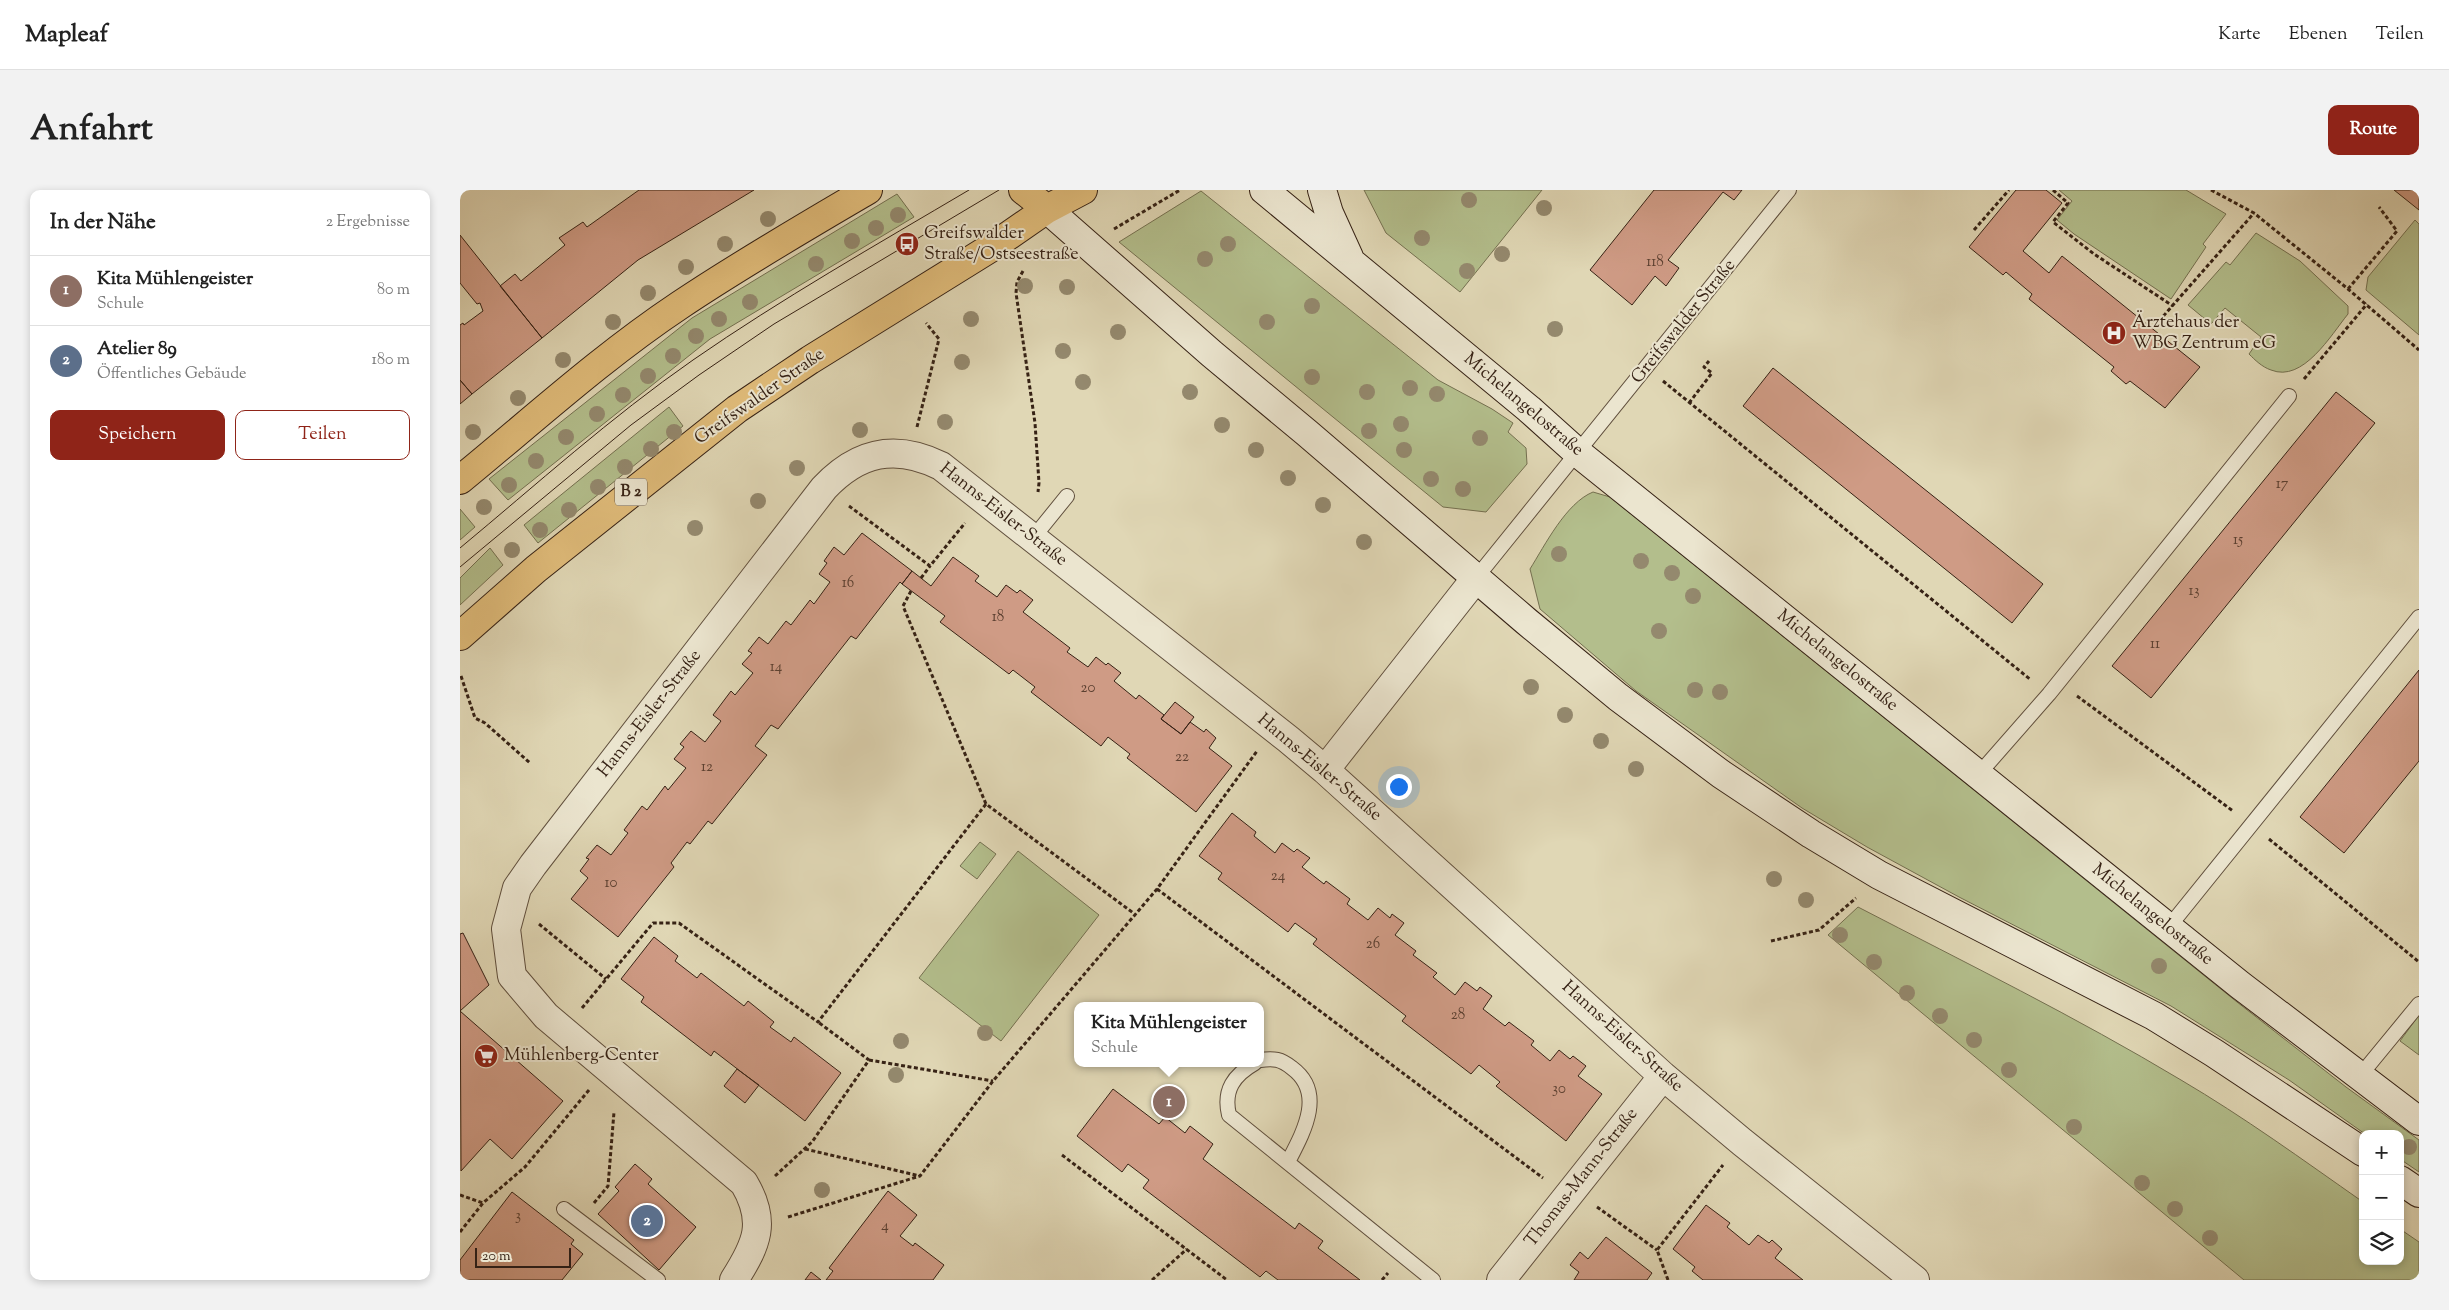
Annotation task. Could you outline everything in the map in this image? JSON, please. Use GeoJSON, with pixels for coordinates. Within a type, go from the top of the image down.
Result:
{"type":"FeatureCollection","features":[{"type":"Feature","properties":{"kind":"main road"},"geometry":{"type":"LineString","coordinates":[[460,480],[609,358],[679,305],[772,246],[868,190]]}},
{"type":"Feature","properties":{"kind":"main road"},"geometry":{"type":"LineString","coordinates":[[1024,190],[1212,354],[1618,697],[1721,774],[1811,834],[1879,875],[2154,1016],[2214,1053],[2359,1149]]}},
{"type":"Feature","properties":{"kind":"main road","name":"Greifswalder Straße"},"geometry":{"type":"LineString","coordinates":[[460,636],[536,569],[737,409],[810,360],[1047,209],[1083,190]]}},
{"type":"Feature","properties":{"kind":"main road","name":"Michelangelostraße"},"geometry":{"type":"LineString","coordinates":[[1264,190],[1529,409],[1578,453],[2168,928],[2359,1077],[2419,1121]]}},
{"type":"Feature","properties":{"kind":"main road"},"geometry":{"type":"LineString","coordinates":[[1322,190],[1329,213],[1352,263]]}},
{"type":"Feature","properties":{"kind":"main road","name":"Hanns-Eisler-Straße"},"geometry":{"type":"LineString","coordinates":[[734,1280],[749,1258],[755,1243],[758,1227],[752,1196],[744,1183],[546,1016],[512,976],[506,929],[517,888],[533,865],[824,488],[839,472],[867,457],[888,453],[910,454],[941,466],[1326,770],[1663,1076],[1742,1142],[1915,1280]]}},
{"type":"Feature","properties":{"kind":"main road"},"geometry":{"type":"LineString","coordinates":[[1326,770],[1476,578]]}},
{"type":"Feature","properties":{"kind":"main road","name":"Thomas-Mann-Straße"},"geometry":{"type":"LineString","coordinates":[[1501,1280],[1663,1076]]}},
{"type":"Feature","properties":{"kind":"main road"},"geometry":{"type":"LineString","coordinates":[[2404,1183],[2419,1193]]}},
{"type":"Feature","properties":{"kind":"lane","name":"Greifswalder Straße"},"geometry":{"type":"LineString","coordinates":[[1476,578],[1789,190]]}},
{"type":"Feature","properties":{"kind":"lane"},"geometry":{"type":"LineString","coordinates":[[1978,775],[2049,694],[2289,396]]}},
{"type":"Feature","properties":{"kind":"lane"},"geometry":{"type":"LineString","coordinates":[[1032,538],[1067,496]]}},
{"type":"Feature","properties":{"kind":"lane"},"geometry":{"type":"LineString","coordinates":[[2168,928],[2419,617]]}},
{"type":"Feature","properties":{"kind":"lane"},"geometry":{"type":"LineString","coordinates":[[2359,1077],[2419,1004]]}},
{"type":"Feature","properties":{"kind":"lane"},"geometry":{"type":"LineString","coordinates":[[1264,1059],[1274,1058],[1286,1063],[1303,1076],[1310,1095],[1304,1131],[1288,1162]]}},
{"type":"Feature","properties":{"kind":"lane"},"geometry":{"type":"LineString","coordinates":[[1250,1067],[1233,1079],[1227,1095],[1229,1115],[1433,1280]]}},
{"type":"Feature","properties":{"kind":"lane"},"geometry":{"type":"LineString","coordinates":[[564,1209],[658,1280]]}},
{"type":"Feature","properties":{"kind":"path"},"geometry":{"type":"LineString","coordinates":[[1113,230],[1180,190]]}},
{"type":"Feature","properties":{"kind":"path"},"geometry":{"type":"LineString","coordinates":[[1974,230],[2009,190]]}},
{"type":"Feature","properties":{"kind":"path"},"geometry":{"type":"LineString","coordinates":[[2053,190],[2068,203],[2053,222],[2094,254],[2173,306]]}},
{"type":"Feature","properties":{"kind":"path"},"geometry":{"type":"LineString","coordinates":[[2211,190],[2254,213],[2348,288],[2419,350]]}},
{"type":"Feature","properties":{"kind":"path"},"geometry":{"type":"LineString","coordinates":[[2348,288],[2397,231],[2379,208]]}},
{"type":"Feature","properties":{"kind":"path"},"geometry":{"type":"LineString","coordinates":[[2158,321],[2254,213]]}},
{"type":"Feature","properties":{"kind":"path"},"geometry":{"type":"LineString","coordinates":[[1023,271],[1017,282],[1016,292],[1034,414],[1039,483],[1032,538]]}},
{"type":"Feature","properties":{"kind":"path"},"geometry":{"type":"LineString","coordinates":[[906,300],[939,339],[910,454]]}},
{"type":"Feature","properties":{"kind":"path"},"geometry":{"type":"LineString","coordinates":[[2289,396],[2325,356],[2367,304]]}},
{"type":"Feature","properties":{"kind":"path"},"geometry":{"type":"LineString","coordinates":[[1689,403],[1712,373],[1704,367],[1709,360]]}},
{"type":"Feature","properties":{"kind":"path"},"geometry":{"type":"LineString","coordinates":[[1647,368],[2024,674]]}},
{"type":"Feature","properties":{"kind":"path"},"geometry":{"type":"LineString","coordinates":[[824,488],[930,566]]}},
{"type":"Feature","properties":{"kind":"path"},"geometry":{"type":"LineString","coordinates":[[920,578],[984,499]]}},
{"type":"Feature","properties":{"kind":"path"},"geometry":{"type":"LineString","coordinates":[[911,591],[903,606],[986,804],[1136,915]]}},
{"type":"Feature","properties":{"kind":"path"},"geometry":{"type":"LineString","coordinates":[[461,676],[475,718],[486,723],[530,762]]}},
{"type":"Feature","properties":{"kind":"path"},"geometry":{"type":"LineString","coordinates":[[758,1227],[920,1176],[993,1081],[1157,889],[1259,749]]}},
{"type":"Feature","properties":{"kind":"path"},"geometry":{"type":"LineString","coordinates":[[818,1022],[986,804]]}},
{"type":"Feature","properties":{"kind":"path"},"geometry":{"type":"LineString","coordinates":[[1157,889],[1570,1193],[1657,1250],[1668,1280]]}},
{"type":"Feature","properties":{"kind":"path"},"geometry":{"type":"LineString","coordinates":[[1771,941],[1820,930],[1856,898]]}},
{"type":"Feature","properties":{"kind":"path"},"geometry":{"type":"LineString","coordinates":[[513,903],[606,979]]}},
{"type":"Feature","properties":{"kind":"path"},"geometry":{"type":"LineString","coordinates":[[564,1030],[653,923],[679,923],[869,1060],[993,1081]]}},
{"type":"Feature","properties":{"kind":"path"},"geometry":{"type":"LineString","coordinates":[[752,1196],[806,1149],[869,1060]]}},
{"type":"Feature","properties":{"kind":"path"},"geometry":{"type":"LineString","coordinates":[[460,1232],[484,1203],[525,1167],[608,1067]]}},
{"type":"Feature","properties":{"kind":"path"},"geometry":{"type":"LineString","coordinates":[[580,1221],[608,1186],[614,1107]]}},
{"type":"Feature","properties":{"kind":"path"},"geometry":{"type":"LineString","coordinates":[[1657,1250],[1742,1142]]}},
{"type":"Feature","properties":{"kind":"path"},"geometry":{"type":"LineString","coordinates":[[806,1149],[920,1176]]}},
{"type":"Feature","properties":{"kind":"path"},"geometry":{"type":"LineString","coordinates":[[1062,1155],[1227,1280]]}},
{"type":"Feature","properties":{"kind":"path"},"geometry":{"type":"LineString","coordinates":[[460,1195],[484,1203]]}},
{"type":"Feature","properties":{"kind":"path"},"geometry":{"type":"LineString","coordinates":[[1152,1280],[1187,1249]]}},
{"type":"Feature","properties":{"kind":"green space"},"geometry":{"type":"Polygon","coordinates":[[[1364,190],[1542,190],[1460,292],[1386,233],[1364,190]]]}},
{"type":"Feature","properties":{"kind":"green space"},"geometry":{"type":"Polygon","coordinates":[[[2059,190],[2186,190],[2226,214],[2203,244],[2206,247],[2171,299],[2074,234],[2057,220],[2072,201],[2059,190]]]}},
{"type":"Feature","properties":{"kind":"green space"},"geometry":{"type":"Polygon","coordinates":[[[1201,191],[1438,380],[1492,409],[1513,423],[1508,432],[1526,448],[1527,464],[1486,512],[1443,507],[1119,242],[1201,191]]]}},
{"type":"Feature","properties":{"kind":"green space"},"geometry":{"type":"Polygon","coordinates":[[[897,194],[914,217],[710,339],[508,500],[489,479],[692,318],[897,194]]]}},
{"type":"Feature","properties":{"kind":"green space"},"geometry":{"type":"Polygon","coordinates":[[[2415,220],[2419,224],[2419,335],[2366,290],[2368,277],[2415,220]]]}},
{"type":"Feature","properties":{"kind":"green space"},"geometry":{"type":"Polygon","coordinates":[[[2256,233],[2300,261],[2348,306],[2348,314],[2325,344],[2305,364],[2294,370],[2283,372],[2271,370],[2256,361],[2249,354],[2261,337],[2225,308],[2211,324],[2188,305],[2226,262],[2230,265],[2256,233]]]}},
{"type":"Feature","properties":{"kind":"green space"},"geometry":{"type":"Polygon","coordinates":[[[669,407],[683,426],[538,543],[524,525],[669,407]]]}},
{"type":"Feature","properties":{"kind":"green space"},"geometry":{"type":"Polygon","coordinates":[[[1593,492],[1610,497],[2237,1002],[2346,1087],[2419,1140],[2419,1172],[2404,1162],[2404,1130],[2359,1130],[2289,1080],[2171,1006],[1959,897],[1867,847],[1802,808],[1636,691],[1540,609],[1530,569],[1565,515],[1583,497],[1593,492]]]}},
{"type":"Feature","properties":{"kind":"green space"},"geometry":{"type":"Polygon","coordinates":[[[460,509],[475,527],[460,540],[460,509]]]}},
{"type":"Feature","properties":{"kind":"green space"},"geometry":{"type":"Polygon","coordinates":[[[490,548],[503,565],[460,605],[460,578],[490,548]]]}},
{"type":"Feature","properties":{"kind":"green space"},"geometry":{"type":"Polygon","coordinates":[[[980,842],[996,854],[977,879],[960,866],[980,842]]]}},
{"type":"Feature","properties":{"kind":"green space"},"geometry":{"type":"Polygon","coordinates":[[[1018,851],[1099,915],[1001,1041],[919,978],[1018,851]]]}},
{"type":"Feature","properties":{"kind":"green space"},"geometry":{"type":"Polygon","coordinates":[[[1858,907],[2021,991],[2181,1080],[2250,1124],[2359,1199],[2359,1265],[2404,1265],[2404,1232],[2419,1242],[2419,1280],[2244,1280],[1828,935],[1858,907]]]}},
{"type":"Feature","properties":{"kind":"green space"},"geometry":{"type":"Polygon","coordinates":[[[2419,1015],[2419,1055],[2400,1041],[2419,1015]]]}},
{"type":"Feature","properties":{"kind":"building"},"geometry":{"type":"Polygon","coordinates":[[[639,190],[754,190],[638,260],[542,338],[500,286],[515,274],[521,281],[565,245],[559,238],[583,222],[587,227],[639,190]]]}},
{"type":"Feature","properties":{"kind":"building"},"geometry":{"type":"Polygon","coordinates":[[[1654,190],[1742,190],[1734,200],[1723,192],[1668,260],[1679,268],[1666,286],[1655,276],[1632,305],[1590,270],[1654,190]]]}},
{"type":"Feature","properties":{"kind":"building","name":"Ärztehaus der WBG Zentrum eG"},"geometry":{"type":"Polygon","coordinates":[[[2016,190],[2046,190],[2062,203],[2023,251],[2049,273],[2062,256],[2200,367],[2165,408],[2130,381],[2126,384],[2111,371],[2114,367],[2029,299],[2032,294],[2006,272],[2003,275],[1969,247],[2016,190]]]}},
{"type":"Feature","properties":{"kind":"building"},"geometry":{"type":"Polygon","coordinates":[[[2394,190],[2419,190],[2419,210],[2394,190]]]}},
{"type":"Feature","properties":{"kind":"building"},"geometry":{"type":"Polygon","coordinates":[[[460,235],[542,338],[472,394],[460,380],[460,325],[463,323],[464,325],[483,311],[480,303],[477,304],[460,283],[460,235]]]}},
{"type":"Feature","properties":{"kind":"building"},"geometry":{"type":"Polygon","coordinates":[[[1773,368],[2043,584],[2012,623],[1743,406],[1773,368]]]}},
{"type":"Feature","properties":{"kind":"building"},"geometry":{"type":"Polygon","coordinates":[[[460,380],[472,394],[460,404],[460,380]]]}},
{"type":"Feature","properties":{"kind":"building"},"geometry":{"type":"Polygon","coordinates":[[[2336,392],[2375,423],[2151,698],[2112,666],[2336,392]]]}},
{"type":"Feature","properties":{"kind":"building"},"geometry":{"type":"Polygon","coordinates":[[[862,533],[912,571],[902,584],[900,582],[856,639],[851,636],[778,729],[771,725],[755,746],[767,755],[712,824],[708,821],[690,844],[687,842],[671,863],[674,867],[618,937],[571,899],[588,878],[580,871],[589,859],[586,858],[597,845],[611,855],[628,833],[624,830],[642,806],[647,810],[665,786],[668,790],[686,768],[674,759],[684,747],[680,744],[691,731],[705,742],[721,721],[713,715],[731,691],[735,695],[753,673],[742,664],[752,653],[748,651],[759,637],[768,644],[786,621],[791,625],[810,600],[814,604],[830,582],[819,574],[827,563],[824,561],[834,547],[844,555],[862,533]]]}},
{"type":"Feature","properties":{"kind":"building"},"geometry":{"type":"Polygon","coordinates":[[[953,557],[979,576],[975,581],[997,597],[1006,585],[1017,593],[1020,590],[1033,600],[1023,612],[1070,648],[1067,652],[1088,667],[1096,657],[1106,665],[1108,663],[1121,673],[1114,681],[1136,699],[1139,695],[1164,715],[1161,719],[1181,734],[1190,722],[1204,732],[1206,729],[1216,738],[1209,748],[1232,766],[1196,812],[1127,758],[1130,754],[1108,737],[1101,746],[1031,692],[1035,687],[1013,670],[1009,674],[940,622],[945,616],[902,584],[912,571],[931,586],[953,557]]]}},
{"type":"Feature","properties":{"kind":"building"},"geometry":{"type":"Polygon","coordinates":[[[2419,670],[2419,761],[2344,853],[2300,817],[2419,670]]]}},
{"type":"Feature","properties":{"kind":"building"},"geometry":{"type":"Polygon","coordinates":[[[1175,702],[1194,717],[1181,734],[1161,719],[1175,702]]]}},
{"type":"Feature","properties":{"kind":"building"},"geometry":{"type":"Polygon","coordinates":[[[1232,813],[1256,832],[1254,836],[1275,853],[1282,843],[1294,852],[1297,849],[1310,858],[1302,867],[1324,884],[1326,881],[1350,899],[1347,904],[1368,920],[1378,908],[1390,918],[1392,914],[1404,923],[1395,935],[1416,951],[1413,955],[1437,973],[1433,977],[1455,995],[1465,982],[1477,991],[1480,987],[1492,996],[1483,1009],[1505,1026],[1509,1022],[1534,1041],[1531,1045],[1550,1061],[1559,1050],[1570,1059],[1573,1056],[1586,1066],[1578,1076],[1602,1094],[1566,1141],[1496,1086],[1500,1082],[1479,1065],[1471,1074],[1402,1021],[1406,1016],[1313,944],[1317,939],[1295,923],[1288,932],[1218,879],[1222,873],[1199,856],[1232,813]]]}},
{"type":"Feature","properties":{"kind":"building"},"geometry":{"type":"Polygon","coordinates":[[[463,933],[489,985],[460,1011],[460,934],[463,933]]]}},
{"type":"Feature","properties":{"kind":"building"},"geometry":{"type":"Polygon","coordinates":[[[654,937],[678,956],[675,961],[697,978],[701,973],[744,1006],[748,1001],[774,1022],[770,1027],[791,1042],[794,1037],[841,1073],[805,1121],[714,1051],[711,1056],[641,1002],[644,997],[621,979],[654,937]]]}},
{"type":"Feature","properties":{"kind":"building","name":"Mühlenberg-Center"},"geometry":{"type":"Polygon","coordinates":[[[460,1011],[563,1101],[512,1159],[490,1139],[461,1171],[460,1011]]]}},
{"type":"Feature","properties":{"kind":"building"},"geometry":{"type":"Polygon","coordinates":[[[737,1069],[759,1085],[745,1103],[724,1086],[737,1069]]]}},
{"type":"Feature","properties":{"kind":"building"},"geometry":{"type":"Polygon","coordinates":[[[1113,1089],[1159,1124],[1165,1117],[1185,1133],[1190,1126],[1213,1144],[1203,1159],[1295,1229],[1299,1223],[1323,1241],[1318,1248],[1360,1280],[1278,1280],[1266,1271],[1260,1277],[1143,1188],[1149,1180],[1128,1164],[1122,1172],[1077,1136],[1113,1089]]]}},
{"type":"Feature","properties":{"kind":"building"},"geometry":{"type":"Polygon","coordinates":[[[635,1164],[652,1179],[648,1184],[696,1227],[659,1270],[598,1214],[619,1191],[615,1187],[635,1164]]]}},
{"type":"Feature","properties":{"kind":"building"},"geometry":{"type":"Polygon","coordinates":[[[888,1191],[917,1215],[900,1236],[913,1246],[915,1243],[944,1265],[933,1280],[826,1280],[833,1271],[829,1268],[888,1191]]]}},
{"type":"Feature","properties":{"kind":"building"},"geometry":{"type":"Polygon","coordinates":[[[512,1192],[574,1240],[571,1244],[583,1254],[562,1280],[460,1280],[460,1260],[512,1192]]]}},
{"type":"Feature","properties":{"kind":"building"},"geometry":{"type":"Polygon","coordinates":[[[1706,1205],[1730,1223],[1727,1227],[1749,1245],[1758,1235],[1769,1243],[1772,1240],[1782,1249],[1775,1258],[1803,1280],[1703,1280],[1692,1271],[1695,1267],[1673,1249],[1706,1205]]]}},
{"type":"Feature","properties":{"kind":"building"},"geometry":{"type":"Polygon","coordinates":[[[1606,1237],[1652,1273],[1647,1280],[1574,1280],[1579,1272],[1570,1265],[1580,1252],[1588,1259],[1606,1237]]]}},
{"type":"Feature","properties":{"kind":"building"},"geometry":{"type":"Polygon","coordinates":[[[811,1272],[821,1280],[805,1280],[811,1272]]]}},
{"type":"Feature","properties":{"kind":"tram line"},"geometry":{"type":"LineString","coordinates":[[460,548],[603,428],[693,360],[794,294],[969,190]]}},
{"type":"Feature","properties":{"kind":"tram line"},"geometry":{"type":"LineString","coordinates":[[460,567],[631,425],[699,375],[774,324],[999,190]]}},
{"type":"Feature","properties":{"kind":"place","name":"Greifswalder Straße/Ostseestraße"},"geometry":{"type":"Point","coordinates":[907,244]}},
{"type":"Feature","properties":{"kind":"place","name":"Ärztehaus der WBG Zentrum eG"},"geometry":{"type":"Point","coordinates":[2114,333]}},
{"type":"Feature","properties":{"kind":"place","name":"Mühlenberg-Center"},"geometry":{"type":"Point","coordinates":[486,1056]}},
{"type":"Feature","properties":{"kind":"place","name":"Kita Mühlengeister"},"geometry":{"type":"Point","coordinates":[1169,1102]}},
{"type":"Feature","properties":{"kind":"place","name":"Atelier 89"},"geometry":{"type":"Point","coordinates":[647,1221]}}]}
